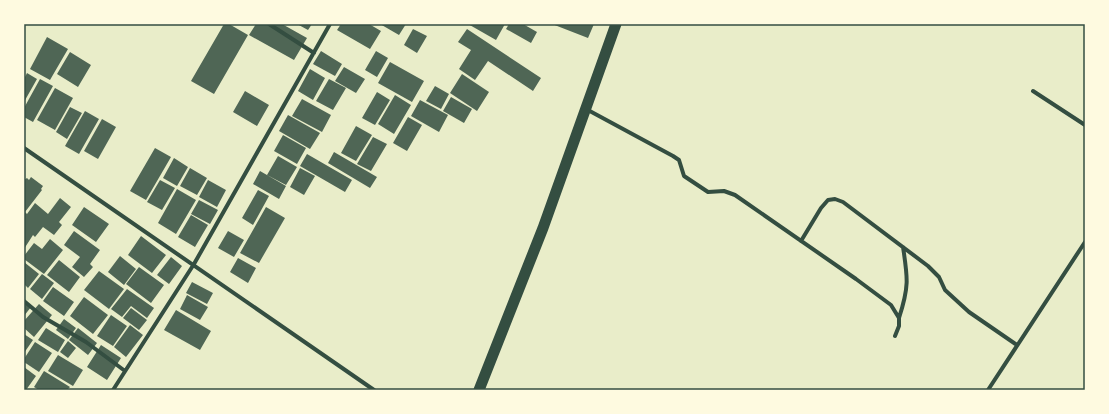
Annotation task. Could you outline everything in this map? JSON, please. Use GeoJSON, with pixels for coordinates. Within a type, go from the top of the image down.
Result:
{"type":"FeatureCollection","features":[{"type":"Feature","properties":{"kind":"highway"},"geometry":{"type":"LineString","coordinates":[[479,390],[540,235],[616,24]]}},
{"type":"Feature","properties":{"kind":"street"},"geometry":{"type":"LineString","coordinates":[[269,24],[314,53]]}},
{"type":"Feature","properties":{"kind":"street"},"geometry":{"type":"LineString","coordinates":[[113,390],[194,264],[330,24]]}},
{"type":"Feature","properties":{"kind":"street"},"geometry":{"type":"LineString","coordinates":[[1033,91],[1085,125]]}},
{"type":"Feature","properties":{"kind":"street"},"geometry":{"type":"LineString","coordinates":[[586,108],[679,160],[684,176],[708,192],[724,191],[735,195],[881,297],[891,305],[899,318]]}},
{"type":"Feature","properties":{"kind":"street"},"geometry":{"type":"LineString","coordinates":[[24,148],[194,264],[374,390]]}},
{"type":"Feature","properties":{"kind":"street"},"geometry":{"type":"LineString","coordinates":[[801,241],[821,208],[828,200],[835,199],[842,202],[903,247],[939,277],[945,290],[969,312],[1017,345]]}},
{"type":"Feature","properties":{"kind":"street"},"geometry":{"type":"LineString","coordinates":[[988,390],[1085,242]]}},
{"type":"Feature","properties":{"kind":"street"},"geometry":{"type":"LineString","coordinates":[[894,336],[899,326],[899,318],[907,294],[908,277],[903,247]]}},
{"type":"Feature","properties":{"kind":"street"},"geometry":{"type":"LineString","coordinates":[[24,301],[43,317],[86,342],[124,371]]}},
{"type":"Feature","properties":{"kind":"building"},"geometry":{"type":"Polygon","coordinates":[[[224,24],[229,24],[248,35],[214,94],[191,81],[224,24]]]}},
{"type":"Feature","properties":{"kind":"building"},"geometry":{"type":"Polygon","coordinates":[[[256,24],[282,24],[307,38],[294,60],[249,35],[256,24]]]}},
{"type":"Feature","properties":{"kind":"building"},"geometry":{"type":"Polygon","coordinates":[[[297,24],[312,24],[308,30],[297,24]]]}},
{"type":"Feature","properties":{"kind":"building"},"geometry":{"type":"Polygon","coordinates":[[[341,24],[369,24],[381,31],[370,49],[337,30],[341,24]]]}},
{"type":"Feature","properties":{"kind":"building"},"geometry":{"type":"Polygon","coordinates":[[[380,24],[406,24],[399,35],[380,24]]]}},
{"type":"Feature","properties":{"kind":"building"},"geometry":{"type":"Polygon","coordinates":[[[468,24],[505,24],[496,40],[468,24]]]}},
{"type":"Feature","properties":{"kind":"building"},"geometry":{"type":"Polygon","coordinates":[[[509,24],[523,24],[537,32],[531,43],[506,29],[509,24]]]}},
{"type":"Feature","properties":{"kind":"building"},"geometry":{"type":"Polygon","coordinates":[[[552,24],[594,24],[588,38],[552,24]]]}},
{"type":"Feature","properties":{"kind":"building"},"geometry":{"type":"Polygon","coordinates":[[[413,29],[427,36],[417,53],[404,45],[413,29]]]}},
{"type":"Feature","properties":{"kind":"building"},"geometry":{"type":"Polygon","coordinates":[[[467,29],[541,78],[533,91],[488,61],[475,80],[459,69],[471,50],[458,42],[467,29]]]}},
{"type":"Feature","properties":{"kind":"building"},"geometry":{"type":"Polygon","coordinates":[[[47,37],[68,49],[50,80],[30,69],[47,37]]]}},
{"type":"Feature","properties":{"kind":"building"},"geometry":{"type":"Polygon","coordinates":[[[321,51],[342,64],[335,76],[313,64],[321,51]]]}},
{"type":"Feature","properties":{"kind":"building"},"geometry":{"type":"Polygon","coordinates":[[[376,51],[388,58],[377,77],[365,70],[376,51]]]}},
{"type":"Feature","properties":{"kind":"building"},"geometry":{"type":"Polygon","coordinates":[[[70,52],[91,65],[78,87],[57,74],[70,52]]]}},
{"type":"Feature","properties":{"kind":"building"},"geometry":{"type":"Polygon","coordinates":[[[390,62],[424,81],[412,102],[378,83],[390,62]]]}},
{"type":"Feature","properties":{"kind":"building"},"geometry":{"type":"Polygon","coordinates":[[[344,67],[365,79],[356,93],[335,81],[344,67]]]}},
{"type":"Feature","properties":{"kind":"building"},"geometry":{"type":"Polygon","coordinates":[[[310,69],[325,78],[313,100],[298,91],[310,69]]]}},
{"type":"Feature","properties":{"kind":"building"},"geometry":{"type":"Polygon","coordinates":[[[27,73],[37,79],[24,102],[24,79],[27,73]]]}},
{"type":"Feature","properties":{"kind":"building"},"geometry":{"type":"Polygon","coordinates":[[[462,74],[489,92],[477,111],[450,93],[462,74]]]}},
{"type":"Feature","properties":{"kind":"building"},"geometry":{"type":"Polygon","coordinates":[[[40,79],[53,86],[33,122],[24,117],[24,108],[40,79]]]}},
{"type":"Feature","properties":{"kind":"building"},"geometry":{"type":"Polygon","coordinates":[[[329,79],[346,88],[333,110],[316,101],[329,79]]]}},
{"type":"Feature","properties":{"kind":"building"},"geometry":{"type":"Polygon","coordinates":[[[435,86],[449,94],[441,109],[426,101],[435,86]]]}},
{"type":"Feature","properties":{"kind":"building"},"geometry":{"type":"Polygon","coordinates":[[[55,88],[73,98],[55,130],[37,120],[55,88]]]}},
{"type":"Feature","properties":{"kind":"building"},"geometry":{"type":"Polygon","coordinates":[[[245,91],[269,105],[257,126],[233,112],[245,91]]]}},
{"type":"Feature","properties":{"kind":"building"},"geometry":{"type":"Polygon","coordinates":[[[377,92],[390,100],[375,125],[362,118],[377,92]]]}},
{"type":"Feature","properties":{"kind":"building"},"geometry":{"type":"Polygon","coordinates":[[[395,95],[411,105],[394,134],[378,124],[395,95]]]}},
{"type":"Feature","properties":{"kind":"building"},"geometry":{"type":"Polygon","coordinates":[[[451,97],[472,109],[464,123],[443,111],[451,97]]]}},
{"type":"Feature","properties":{"kind":"building"},"geometry":{"type":"Polygon","coordinates":[[[302,99],[331,115],[322,132],[292,116],[302,99]]]}},
{"type":"Feature","properties":{"kind":"building"},"geometry":{"type":"Polygon","coordinates":[[[420,100],[448,115],[439,132],[411,116],[420,100]]]}},
{"type":"Feature","properties":{"kind":"building"},"geometry":{"type":"Polygon","coordinates":[[[70,107],[82,113],[67,139],[56,132],[70,107]]]}},
{"type":"Feature","properties":{"kind":"building"},"geometry":{"type":"Polygon","coordinates":[[[85,111],[99,119],[79,154],[65,146],[85,111]]]}},
{"type":"Feature","properties":{"kind":"building"},"geometry":{"type":"Polygon","coordinates":[[[288,115],[320,133],[310,149],[279,131],[288,115]]]}},
{"type":"Feature","properties":{"kind":"building"},"geometry":{"type":"Polygon","coordinates":[[[408,117],[422,125],[407,151],[393,143],[408,117]]]}},
{"type":"Feature","properties":{"kind":"building"},"geometry":{"type":"Polygon","coordinates":[[[102,119],[116,127],[98,159],[84,151],[102,119]]]}},
{"type":"Feature","properties":{"kind":"building"},"geometry":{"type":"Polygon","coordinates":[[[356,126],[372,135],[356,161],[341,153],[356,126]]]}},
{"type":"Feature","properties":{"kind":"building"},"geometry":{"type":"Polygon","coordinates":[[[283,135],[306,148],[297,164],[274,151],[283,135]]]}},
{"type":"Feature","properties":{"kind":"building"},"geometry":{"type":"Polygon","coordinates":[[[373,137],[387,144],[371,171],[357,164],[373,137]]]}},
{"type":"Feature","properties":{"kind":"building"},"geometry":{"type":"Polygon","coordinates":[[[155,148],[171,157],[146,200],[130,191],[155,148]]]}},
{"type":"Feature","properties":{"kind":"building"},"geometry":{"type":"Polygon","coordinates":[[[334,152],[377,177],[370,188],[328,163],[334,152]]]}},
{"type":"Feature","properties":{"kind":"building"},"geometry":{"type":"Polygon","coordinates":[[[307,154],[352,180],[345,192],[300,166],[307,154]]]}},
{"type":"Feature","properties":{"kind":"building"},"geometry":{"type":"Polygon","coordinates":[[[278,156],[297,167],[286,185],[267,175],[278,156]]]}},
{"type":"Feature","properties":{"kind":"building"},"geometry":{"type":"Polygon","coordinates":[[[174,158],[188,167],[177,186],[163,178],[174,158]]]}},
{"type":"Feature","properties":{"kind":"building"},"geometry":{"type":"Polygon","coordinates":[[[190,168],[207,178],[197,195],[180,186],[190,168]]]}},
{"type":"Feature","properties":{"kind":"building"},"geometry":{"type":"Polygon","coordinates":[[[300,168],[315,176],[304,195],[290,187],[300,168]]]}},
{"type":"Feature","properties":{"kind":"building"},"geometry":{"type":"Polygon","coordinates":[[[260,171],[286,186],[279,199],[253,184],[260,171]]]}},
{"type":"Feature","properties":{"kind":"building"},"geometry":{"type":"Polygon","coordinates":[[[31,177],[43,186],[41,189],[42,190],[25,212],[27,214],[35,203],[48,214],[60,198],[71,207],[59,222],[62,225],[54,235],[43,227],[35,237],[33,235],[24,249],[24,180],[27,178],[29,180],[31,177]]]}},
{"type":"Feature","properties":{"kind":"building"},"geometry":{"type":"Polygon","coordinates":[[[160,180],[175,188],[162,210],[147,202],[160,180]]]}},
{"type":"Feature","properties":{"kind":"building"},"geometry":{"type":"Polygon","coordinates":[[[208,180],[226,190],[217,207],[199,197],[208,180]]]}},
{"type":"Feature","properties":{"kind":"building"},"geometry":{"type":"Polygon","coordinates":[[[177,189],[196,200],[176,234],[158,223],[177,189]]]}},
{"type":"Feature","properties":{"kind":"building"},"geometry":{"type":"Polygon","coordinates":[[[258,190],[269,196],[253,225],[242,218],[258,190]]]}},
{"type":"Feature","properties":{"kind":"building"},"geometry":{"type":"Polygon","coordinates":[[[199,200],[218,210],[210,224],[191,214],[199,200]]]}},
{"type":"Feature","properties":{"kind":"building"},"geometry":{"type":"Polygon","coordinates":[[[84,207],[109,224],[96,242],[72,225],[84,207]]]}},
{"type":"Feature","properties":{"kind":"building"},"geometry":{"type":"Polygon","coordinates":[[[266,207],[285,218],[259,263],[240,253],[266,207]]]}},
{"type":"Feature","properties":{"kind":"building"},"geometry":{"type":"Polygon","coordinates":[[[191,215],[208,225],[195,247],[178,237],[191,215]]]}},
{"type":"Feature","properties":{"kind":"building"},"geometry":{"type":"Polygon","coordinates":[[[74,231],[100,250],[90,264],[93,267],[84,277],[72,267],[80,257],[64,245],[74,231]]]}},
{"type":"Feature","properties":{"kind":"building"},"geometry":{"type":"Polygon","coordinates":[[[228,231],[244,240],[234,257],[218,248],[228,231]]]}},
{"type":"Feature","properties":{"kind":"building"},"geometry":{"type":"Polygon","coordinates":[[[141,236],[166,255],[152,273],[128,255],[141,236]]]}},
{"type":"Feature","properties":{"kind":"building"},"geometry":{"type":"Polygon","coordinates":[[[50,239],[63,250],[44,274],[24,259],[24,256],[34,243],[42,249],[50,239]]]}},
{"type":"Feature","properties":{"kind":"building"},"geometry":{"type":"Polygon","coordinates":[[[120,256],[136,269],[124,285],[108,272],[120,256]]]}},
{"type":"Feature","properties":{"kind":"building"},"geometry":{"type":"Polygon","coordinates":[[[171,257],[182,266],[169,284],[157,275],[171,257]]]}},
{"type":"Feature","properties":{"kind":"building"},"geometry":{"type":"Polygon","coordinates":[[[238,258],[256,268],[248,283],[230,272],[238,258]]]}},
{"type":"Feature","properties":{"kind":"building"},"geometry":{"type":"Polygon","coordinates":[[[59,260],[80,277],[69,292],[47,275],[59,260]]]}},
{"type":"Feature","properties":{"kind":"building"},"geometry":{"type":"Polygon","coordinates":[[[24,262],[39,274],[28,288],[24,284],[24,262]]]}},
{"type":"Feature","properties":{"kind":"building"},"geometry":{"type":"Polygon","coordinates":[[[139,267],[164,285],[151,303],[126,284],[139,267]]]}},
{"type":"Feature","properties":{"kind":"building"},"geometry":{"type":"Polygon","coordinates":[[[99,271],[124,289],[109,309],[84,290],[99,271]]]}},
{"type":"Feature","properties":{"kind":"building"},"geometry":{"type":"Polygon","coordinates":[[[42,274],[54,283],[42,299],[30,289],[42,274]]]}},
{"type":"Feature","properties":{"kind":"building"},"geometry":{"type":"Polygon","coordinates":[[[192,282],[213,293],[207,304],[186,293],[192,282]]]}},
{"type":"Feature","properties":{"kind":"building"},"geometry":{"type":"Polygon","coordinates":[[[53,287],[74,302],[64,316],[43,301],[53,287]]]}},
{"type":"Feature","properties":{"kind":"building"},"geometry":{"type":"Polygon","coordinates":[[[127,289],[154,308],[147,318],[131,306],[122,317],[111,309],[127,289]]]}},
{"type":"Feature","properties":{"kind":"building"},"geometry":{"type":"Polygon","coordinates":[[[187,295],[208,307],[200,320],[180,309],[187,295]]]}},
{"type":"Feature","properties":{"kind":"building"},"geometry":{"type":"Polygon","coordinates":[[[84,297],[108,315],[93,334],[70,316],[84,297]]]}},
{"type":"Feature","properties":{"kind":"building"},"geometry":{"type":"Polygon","coordinates":[[[24,301],[31,307],[24,316],[24,301]]]}},
{"type":"Feature","properties":{"kind":"building"},"geometry":{"type":"Polygon","coordinates":[[[39,304],[52,315],[34,337],[24,328],[24,321],[39,304]]]}},
{"type":"Feature","properties":{"kind":"building"},"geometry":{"type":"Polygon","coordinates":[[[131,308],[147,320],[139,330],[123,318],[131,308]]]}},
{"type":"Feature","properties":{"kind":"building"},"geometry":{"type":"Polygon","coordinates":[[[176,310],[211,331],[200,350],[164,330],[176,310]]]}},
{"type":"Feature","properties":{"kind":"building"},"geometry":{"type":"Polygon","coordinates":[[[111,315],[127,326],[113,346],[97,336],[111,315]]]}},
{"type":"Feature","properties":{"kind":"building"},"geometry":{"type":"Polygon","coordinates":[[[64,319],[76,328],[68,339],[56,330],[64,319]]]}},
{"type":"Feature","properties":{"kind":"building"},"geometry":{"type":"Polygon","coordinates":[[[130,325],[143,335],[126,357],[114,347],[130,325]]]}},
{"type":"Feature","properties":{"kind":"building"},"geometry":{"type":"Polygon","coordinates":[[[46,328],[65,340],[58,352],[38,340],[46,328]]]}},
{"type":"Feature","properties":{"kind":"building"},"geometry":{"type":"Polygon","coordinates":[[[78,328],[97,343],[88,355],[69,340],[78,328]]]}},
{"type":"Feature","properties":{"kind":"building"},"geometry":{"type":"Polygon","coordinates":[[[24,334],[33,340],[24,353],[24,334]]]}},
{"type":"Feature","properties":{"kind":"building"},"geometry":{"type":"Polygon","coordinates":[[[68,341],[76,348],[68,358],[60,352],[68,341]]]}},
{"type":"Feature","properties":{"kind":"building"},"geometry":{"type":"Polygon","coordinates":[[[35,342],[52,353],[39,372],[24,362],[24,359],[35,342]]]}},
{"type":"Feature","properties":{"kind":"building"},"geometry":{"type":"Polygon","coordinates":[[[101,345],[121,358],[107,380],[87,367],[101,345]]]}},
{"type":"Feature","properties":{"kind":"building"},"geometry":{"type":"Polygon","coordinates":[[[58,355],[83,370],[73,386],[48,371],[58,355]]]}},
{"type":"Feature","properties":{"kind":"building"},"geometry":{"type":"Polygon","coordinates":[[[24,367],[36,376],[26,390],[24,390],[24,367]]]}},
{"type":"Feature","properties":{"kind":"building"},"geometry":{"type":"Polygon","coordinates":[[[44,371],[70,387],[67,390],[39,390],[34,387],[44,371]]]}}]}
